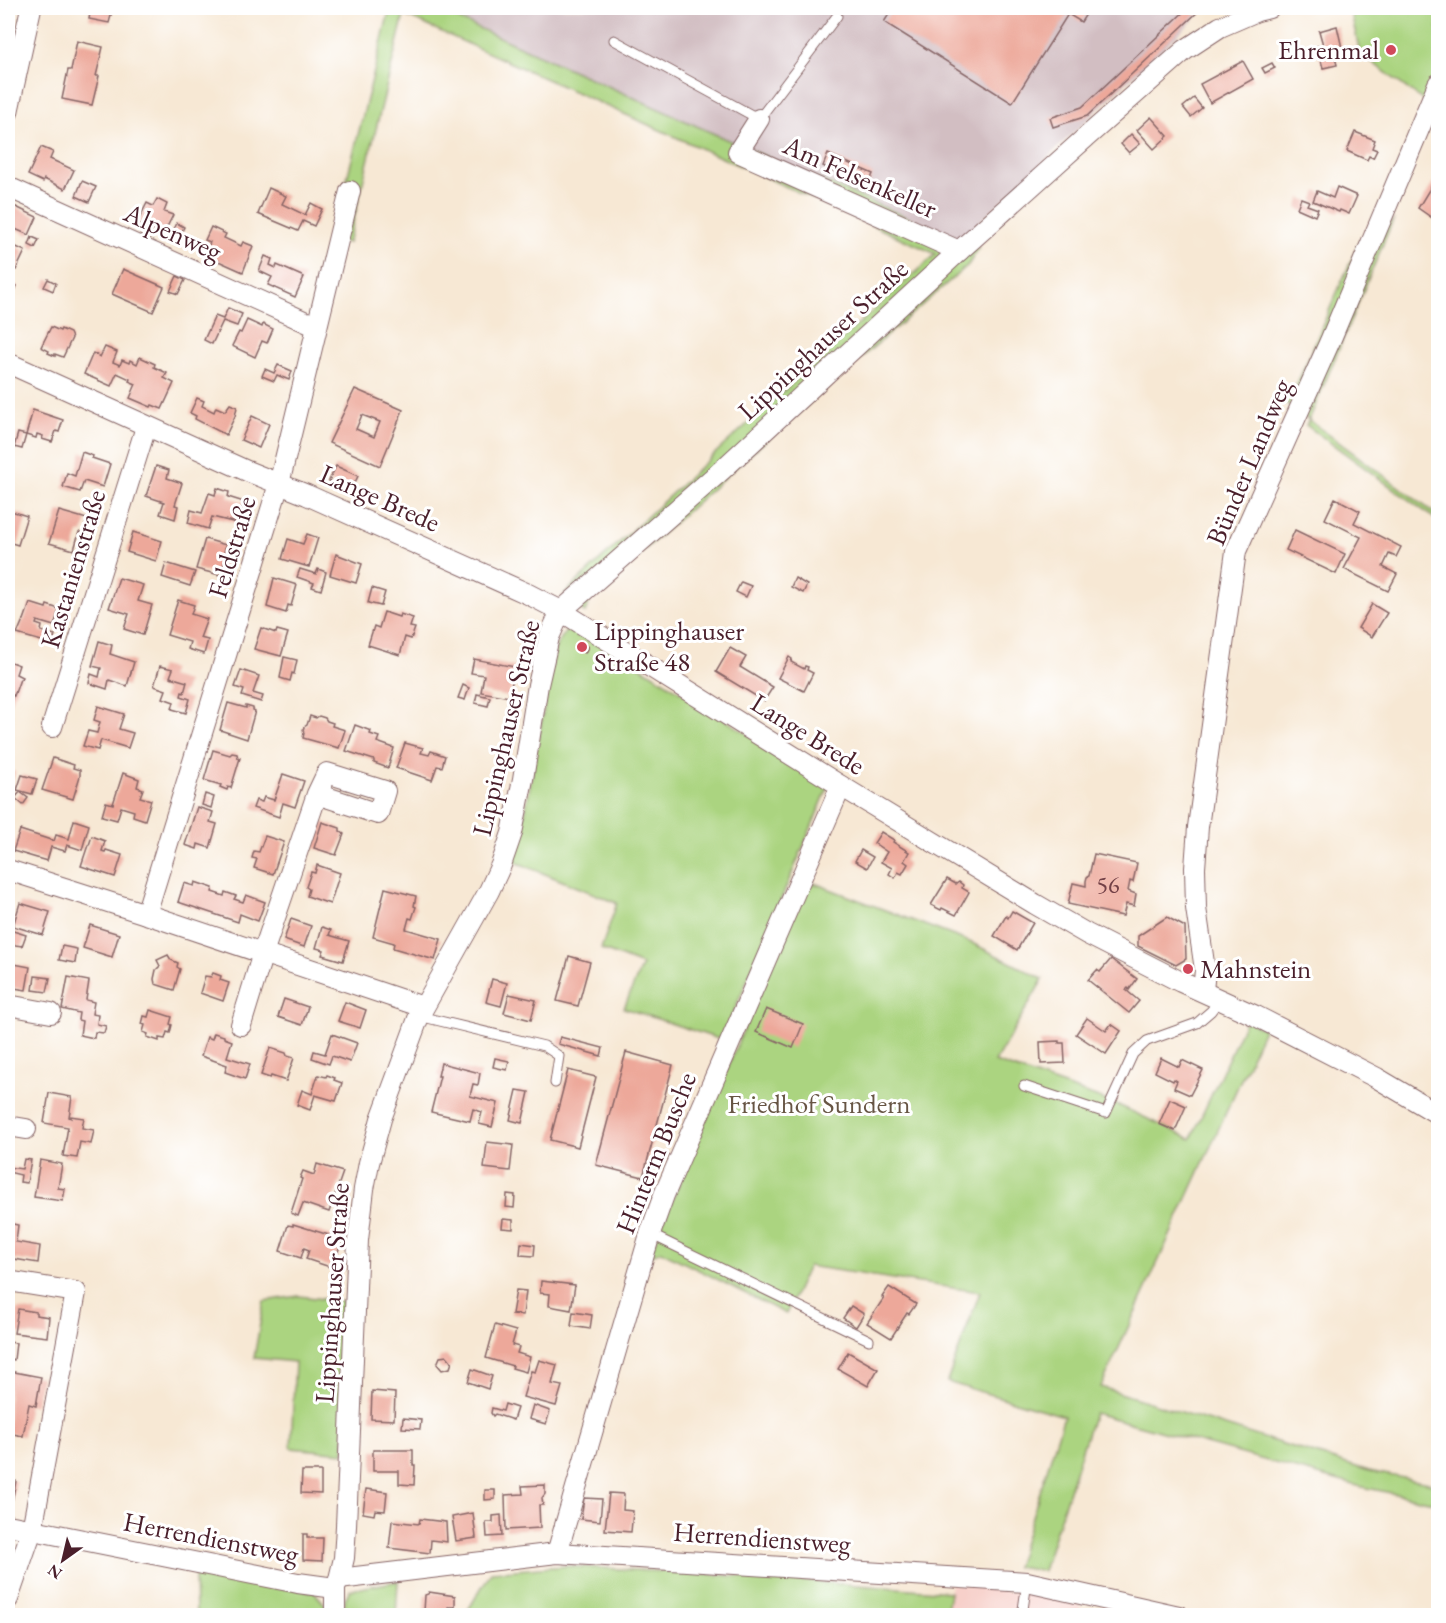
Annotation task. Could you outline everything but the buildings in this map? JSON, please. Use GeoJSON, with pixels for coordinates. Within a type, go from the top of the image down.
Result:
{"type":"FeatureCollection","features":[{"type":"Feature","properties":{"kind":"street"},"geometry":{"type":"LineString","coordinates":[[8,112],[32,8]]}},
{"type":"Feature","properties":{"kind":"street","name":"Lippinghauser Straße"},"geometry":{"type":"LineString","coordinates":[[334,1616],[337,1583],[344,1558],[358,1240],[369,1163],[381,1119],[421,1012],[489,891],[512,833],[538,685],[549,638],[561,611],[723,469],[960,251],[1185,50],[1220,27],[1257,10],[1269,8]]}},
{"type":"Feature","properties":{"kind":"street","name":"Bünder Landweg"},"geometry":{"type":"LineString","coordinates":[[1211,995],[1196,908],[1195,868],[1198,827],[1236,551],[1330,341],[1438,84]]}},
{"type":"Feature","properties":{"kind":"street","name":"Am Felsenkeller"},"geometry":{"type":"LineString","coordinates":[[759,119],[738,152],[960,251]]}},
{"type":"Feature","properties":{"kind":"street","name":"Alpenweg"},"geometry":{"type":"LineString","coordinates":[[8,187],[317,327]]}},
{"type":"Feature","properties":{"kind":"street","name":"Feldstraße"},"geometry":{"type":"LineString","coordinates":[[146,914],[279,484],[350,191]]}},
{"type":"Feature","properties":{"kind":"street","name":"Lange Brede"},"geometry":{"type":"LineString","coordinates":[[8,363],[146,427],[308,495],[489,576],[561,611],[841,786],[1087,934],[1377,1078],[1438,1114]]}},
{"type":"Feature","properties":{"kind":"street","name":"Kastanienstraße"},"geometry":{"type":"LineString","coordinates":[[52,727],[146,427]]}},
{"type":"Feature","properties":{"kind":"street","name":"Hinterm Busche"},"geometry":{"type":"LineString","coordinates":[[557,1553],[650,1234],[669,1184],[841,786]]}},
{"type":"Feature","properties":{"kind":"street"},"geometry":{"type":"LineString","coordinates":[[241,1025],[317,794]]}},
{"type":"Feature","properties":{"kind":"street"},"geometry":{"type":"LineString","coordinates":[[8,870],[263,953],[421,1012]]}},
{"type":"Feature","properties":{"kind":"street"},"geometry":{"type":"LineString","coordinates":[[8,1005],[51,1013]]}},
{"type":"Feature","properties":{"kind":"street"},"geometry":{"type":"LineString","coordinates":[[8,1281],[76,1292],[32,1530],[8,1599]]}},
{"type":"Feature","properties":{"kind":"street","name":"Herrendienstweg"},"geometry":{"type":"LineString","coordinates":[[8,1525],[298,1583],[337,1583],[557,1553],[1027,1582],[1179,1616]]}},
{"type":"Feature","properties":{"kind":"lane"},"geometry":{"type":"LineString","coordinates":[[614,40],[759,119],[837,16]]}},
{"type":"Feature","properties":{"kind":"lane"},"geometry":{"type":"LineString","coordinates":[[1024,1086],[1106,1113],[1133,1054],[1147,1041],[1197,1023],[1212,1011],[1211,995]]}},
{"type":"Feature","properties":{"kind":"lane"},"geometry":{"type":"LineString","coordinates":[[421,1012],[544,1046],[559,1056],[555,1083]]}},
{"type":"Feature","properties":{"kind":"lane"},"geometry":{"type":"LineString","coordinates":[[650,1234],[869,1340]]}},
{"type":"Feature","properties":{"kind":"lane"},"geometry":{"type":"LineString","coordinates":[[1022,1616],[1027,1582]]}},
{"type":"Feature","properties":{"kind":"shaded area"},"geometry":{"type":"Polygon","coordinates":[[[434,8],[1206,8],[961,239],[728,140],[434,8]]]}},
{"type":"Feature","properties":{"kind":"shaded area"},"geometry":{"type":"Polygon","coordinates":[[[951,1583],[1040,1596],[1081,1605],[1079,1615],[946,1616],[951,1583]]]}},
{"type":"Feature","properties":{"kind":"green space"},"geometry":{"type":"Polygon","coordinates":[[[390,8],[434,8],[728,140],[979,248],[968,265],[754,451],[590,599],[585,613],[564,594],[723,446],[936,254],[404,15],[348,243],[332,238],[390,8]]]}},
{"type":"Feature","properties":{"kind":"green space"},"geometry":{"type":"Polygon","coordinates":[[[1350,8],[1438,8],[1438,68],[1425,102],[1360,53],[1350,8]]]}},
{"type":"Feature","properties":{"kind":"green space"},"geometry":{"type":"Polygon","coordinates":[[[1393,220],[1309,420],[1285,402],[1296,386],[1360,240],[1393,220]]]}},
{"type":"Feature","properties":{"kind":"green space"},"geometry":{"type":"Polygon","coordinates":[[[1309,420],[1438,516],[1438,521],[1306,425],[1309,420]]]}},
{"type":"Feature","properties":{"kind":"green space"},"geometry":{"type":"Polygon","coordinates":[[[571,623],[829,785],[722,1040],[624,1008],[642,965],[601,949],[617,903],[513,861],[520,841],[555,648],[571,623]]]}},
{"type":"Feature","properties":{"kind":"green space","name":"Friedhof Sundern"},"geometry":{"type":"Polygon","coordinates":[[[806,880],[972,943],[1043,979],[995,1062],[1116,1104],[1191,1139],[1246,1020],[1264,1029],[1101,1387],[1369,1471],[1438,1485],[1438,1503],[1358,1486],[1094,1413],[1043,1571],[1016,1567],[1064,1416],[947,1382],[980,1292],[808,1266],[786,1314],[661,1251],[649,1256],[806,880]]]}},
{"type":"Feature","properties":{"kind":"green space"},"geometry":{"type":"Polygon","coordinates":[[[299,1296],[348,1302],[344,1453],[291,1448],[295,1362],[254,1358],[264,1301],[299,1296]]]}},
{"type":"Feature","properties":{"kind":"green space"},"geometry":{"type":"Polygon","coordinates":[[[565,1566],[950,1592],[946,1616],[465,1615],[491,1572],[565,1566]]]}},
{"type":"Feature","properties":{"kind":"green space"},"geometry":{"type":"Polygon","coordinates":[[[195,1570],[314,1592],[325,1605],[328,1615],[196,1615],[195,1570]]]}},
{"type":"Feature","properties":{"kind":"green space"},"geometry":{"type":"Polygon","coordinates":[[[398,1581],[396,1615],[344,1616],[345,1599],[350,1590],[398,1581]]]}},
{"type":"Feature","properties":{"kind":"place","name":"Ehrenmal"},"geometry":{"type":"Point","coordinates":[1391,50]}},
{"type":"Feature","properties":{"kind":"place","name":"Lippinghauser Straße 48"},"geometry":{"type":"Point","coordinates":[582,647]}},
{"type":"Feature","properties":{"kind":"place","name":"Mahnstein"},"geometry":{"type":"Point","coordinates":[1188,969]}}]}
